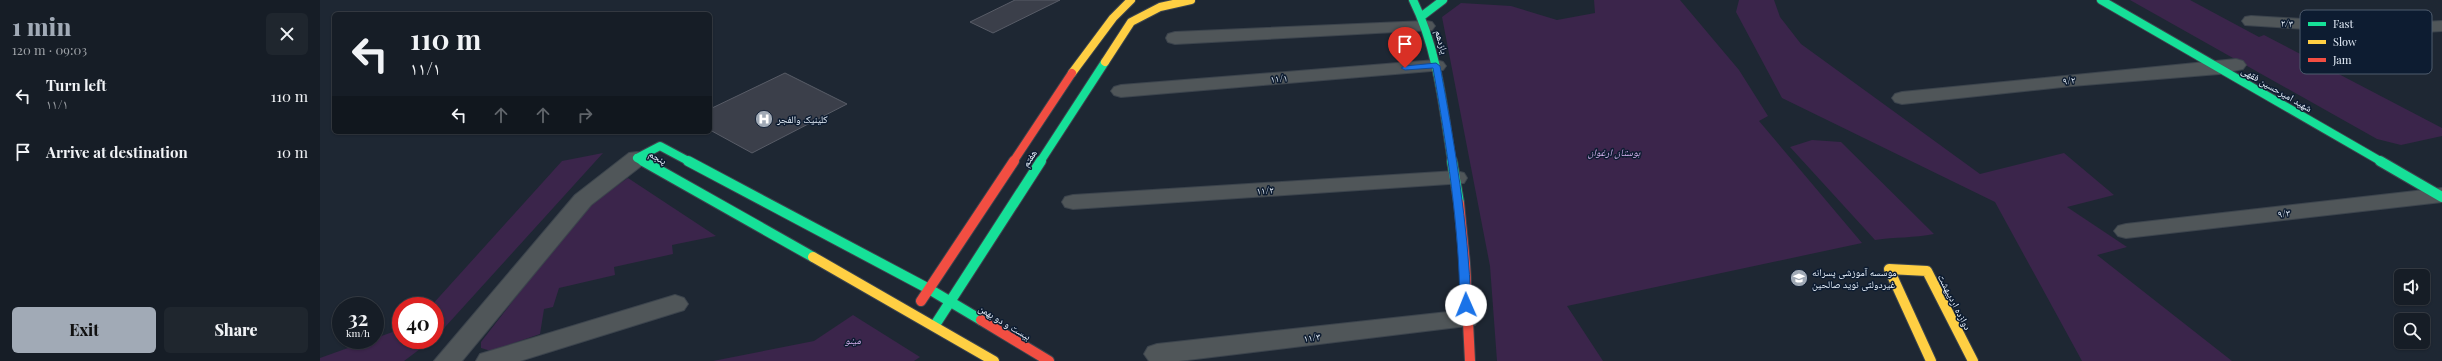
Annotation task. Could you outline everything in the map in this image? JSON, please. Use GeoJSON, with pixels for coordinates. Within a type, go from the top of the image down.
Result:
{"type":"FeatureCollection","features":[{"type":"Feature","properties":{"kind":"street"},"geometry":{"type":"LineString","coordinates":[[1139,4],[1164,4],[1191,0]]}},
{"type":"Feature","properties":{"kind":"street","name":"یازدهم"},"geometry":{"type":"LineString","coordinates":[[1413,0],[1424,21],[1436,66],[1456,178],[1465,264],[1466,319],[1470,361]]}},
{"type":"Feature","properties":{"kind":"street"},"geometry":{"type":"LineString","coordinates":[[1175,38],[1424,21],[1443,0]]}},
{"type":"Feature","properties":{"kind":"street","name":"شهید امیرحسین فقهی"},"geometry":{"type":"LineString","coordinates":[[2101,0],[2230,65],[2441,196]]}},
{"type":"Feature","properties":{"kind":"street","name":"هفتم"},"geometry":{"type":"LineString","coordinates":[[914,313],[1084,55],[1113,18],[1139,4]]}},
{"type":"Feature","properties":{"kind":"street","name":"هفتم"},"geometry":{"type":"LineString","coordinates":[[935,325],[1102,64],[1131,22],[1139,4]]}},
{"type":"Feature","properties":{"kind":"street","name":"۲/۳"},"geometry":{"type":"LineString","coordinates":[[2251,21],[2300,24]]}},
{"type":"Feature","properties":{"kind":"street","name":"۲/۳"},"geometry":{"type":"LineString","coordinates":[[2432,27],[2442,26]]}},
{"type":"Feature","properties":{"kind":"street","name":"۹/۲"},"geometry":{"type":"LineString","coordinates":[[1902,98],[2230,65]]}},
{"type":"Feature","properties":{"kind":"street","name":"۱۱/۱"},"geometry":{"type":"LineString","coordinates":[[1121,91],[1436,66]]}},
{"type":"Feature","properties":{"kind":"street","name":"پنجم"},"geometry":{"type":"LineString","coordinates":[[637,158],[660,146],[929,289],[950,302]]}},
{"type":"Feature","properties":{"kind":"street"},"geometry":{"type":"LineString","coordinates":[[447,361],[584,200],[637,158]]}},
{"type":"Feature","properties":{"kind":"street","name":"پنجم"},"geometry":{"type":"LineString","coordinates":[[637,158],[914,313]]}},
{"type":"Feature","properties":{"kind":"street","name":"۱۱/۲"},"geometry":{"type":"LineString","coordinates":[[1073,202],[1456,178]]}},
{"type":"Feature","properties":{"kind":"street","name":"۹/۳"},"geometry":{"type":"LineString","coordinates":[[2126,230],[2441,196]]}},
{"type":"Feature","properties":{"kind":"street","name":"دوازده اردیبهشت"},"geometry":{"type":"LineString","coordinates":[[1930,361],[1889,269],[1927,270],[1973,361]]}},
{"type":"Feature","properties":{"kind":"street","name":"بیست و دو بهمن"},"geometry":{"type":"LineString","coordinates":[[950,302],[1049,361]]}},
{"type":"Feature","properties":{"kind":"street"},"geometry":{"type":"LineString","coordinates":[[489,361],[675,304]]}},
{"type":"Feature","properties":{"kind":"street"},"geometry":{"type":"LineString","coordinates":[[914,313],[994,361]]}},
{"type":"Feature","properties":{"kind":"street","name":"۱۱/۳"},"geometry":{"type":"LineString","coordinates":[[1158,354],[1466,319]]}},
{"type":"Feature","properties":{"kind":"green space","name":"بوستان ارغوان"},"geometry":{"type":"Polygon","coordinates":[[[1594,0],[1680,0],[1739,70],[1768,116],[1759,121],[1862,243],[1567,306],[1603,361],[1497,361],[1490,266],[1442,17],[1461,3],[1511,6],[1557,20],[1595,13],[1594,0]]]}},
{"type":"Feature","properties":{"kind":"green space"},"geometry":{"type":"Polygon","coordinates":[[[1739,0],[1774,0],[1780,17],[1801,44],[1980,174],[2064,153],[2114,195],[2067,207],[2127,247],[2097,255],[2232,361],[2082,361],[1995,202],[1782,98],[1736,12],[1739,0]]]}},
{"type":"Feature","properties":{"kind":"green space"},"geometry":{"type":"Polygon","coordinates":[[[2130,0],[2190,0],[2259,37],[2264,35],[2300,54],[2300,74],[2339,74],[2442,128],[2442,136],[2401,145],[2377,139],[2130,0]]]}},
{"type":"Feature","properties":{"kind":"green space"},"geometry":{"type":"Polygon","coordinates":[[[1812,140],[1841,142],[1934,234],[1875,240],[1790,147],[1812,140]]]}},
{"type":"Feature","properties":{"kind":"green space"},"geometry":{"type":"Polygon","coordinates":[[[603,153],[444,328],[444,297],[439,297],[562,161],[603,153]]]}},
{"type":"Feature","properties":{"kind":"green space"},"geometry":{"type":"Polygon","coordinates":[[[628,178],[716,236],[672,245],[673,254],[614,267],[615,275],[559,288],[553,307],[544,309],[540,334],[491,351],[481,348],[481,342],[586,207],[628,178]]]}},
{"type":"Feature","properties":{"kind":"green space","name":"مینو"},"geometry":{"type":"Polygon","coordinates":[[[853,315],[920,357],[914,361],[713,361],[814,341],[853,315]]]}},
{"type":"Feature","properties":{"kind":"green space"},"geometry":{"type":"Polygon","coordinates":[[[392,332],[392,349],[420,349],[404,361],[320,361],[320,358],[345,349],[384,349],[384,335],[392,332]]]}},
{"type":"Feature","properties":{"kind":"building"},"geometry":{"type":"Polygon","coordinates":[[[1015,0],[1060,0],[993,33],[970,22],[1015,0]]]}},
{"type":"Feature","properties":{"kind":"building","name":"کلینیک والفجر"},"geometry":{"type":"Polygon","coordinates":[[[785,73],[847,104],[752,153],[712,131],[712,108],[785,73]]]}},
{"type":"Feature","properties":{"kind":"traffic: fast"},"geometry":{"type":"LineString","coordinates":[[1413,0],[1426,26],[1436,66],[1459,203]]}},
{"type":"Feature","properties":{"kind":"traffic: fast"},"geometry":{"type":"LineString","coordinates":[[1422,16],[1443,0]]}},
{"type":"Feature","properties":{"kind":"traffic: fast"},"geometry":{"type":"LineString","coordinates":[[2101,0],[2442,197]]}},
{"type":"Feature","properties":{"kind":"traffic: fast"},"geometry":{"type":"LineString","coordinates":[[935,325],[1105,62]]}},
{"type":"Feature","properties":{"kind":"traffic: fast"},"geometry":{"type":"LineString","coordinates":[[637,158],[660,146],[929,289],[981,320]]}},
{"type":"Feature","properties":{"kind":"traffic: fast"},"geometry":{"type":"LineString","coordinates":[[637,158],[813,257]]}},
{"type":"Feature","properties":{"kind":"traffic: slow"},"geometry":{"type":"LineString","coordinates":[[1072,73],[1113,18],[1131,0]]}},
{"type":"Feature","properties":{"kind":"traffic: slow"},"geometry":{"type":"LineString","coordinates":[[1105,62],[1131,22],[1160,7],[1191,0]]}},
{"type":"Feature","properties":{"kind":"traffic: slow"},"geometry":{"type":"LineString","coordinates":[[813,257],[994,361]]}},
{"type":"Feature","properties":{"kind":"traffic: slow"},"geometry":{"type":"LineString","coordinates":[[1931,361],[1889,269],[1927,271],[1973,361]]}},
{"type":"Feature","properties":{"kind":"traffic: jam"},"geometry":{"type":"LineString","coordinates":[[921,301],[1072,73]]}},
{"type":"Feature","properties":{"kind":"traffic: jam"},"geometry":{"type":"LineString","coordinates":[[1459,203],[1465,264],[1470,361]]}},
{"type":"Feature","properties":{"kind":"traffic: jam"},"geometry":{"type":"LineString","coordinates":[[981,320],[1049,361]]}},
{"type":"Feature","properties":{"kind":"place","name":"کلینیک والفجر"},"geometry":{"type":"Point","coordinates":[764,119]}},
{"type":"Feature","properties":{"kind":"place","name":"موسسه آموزشی پسرانه غیردولتی نوید صالحین"},"geometry":{"type":"Point","coordinates":[1799,278]}},
{"type":"Feature","properties":{"kind":"route"},"geometry":{"type":"LineString","coordinates":[[1405,68],[1436,66],[1456,178],[1465,264],[1466,305]]}}]}
